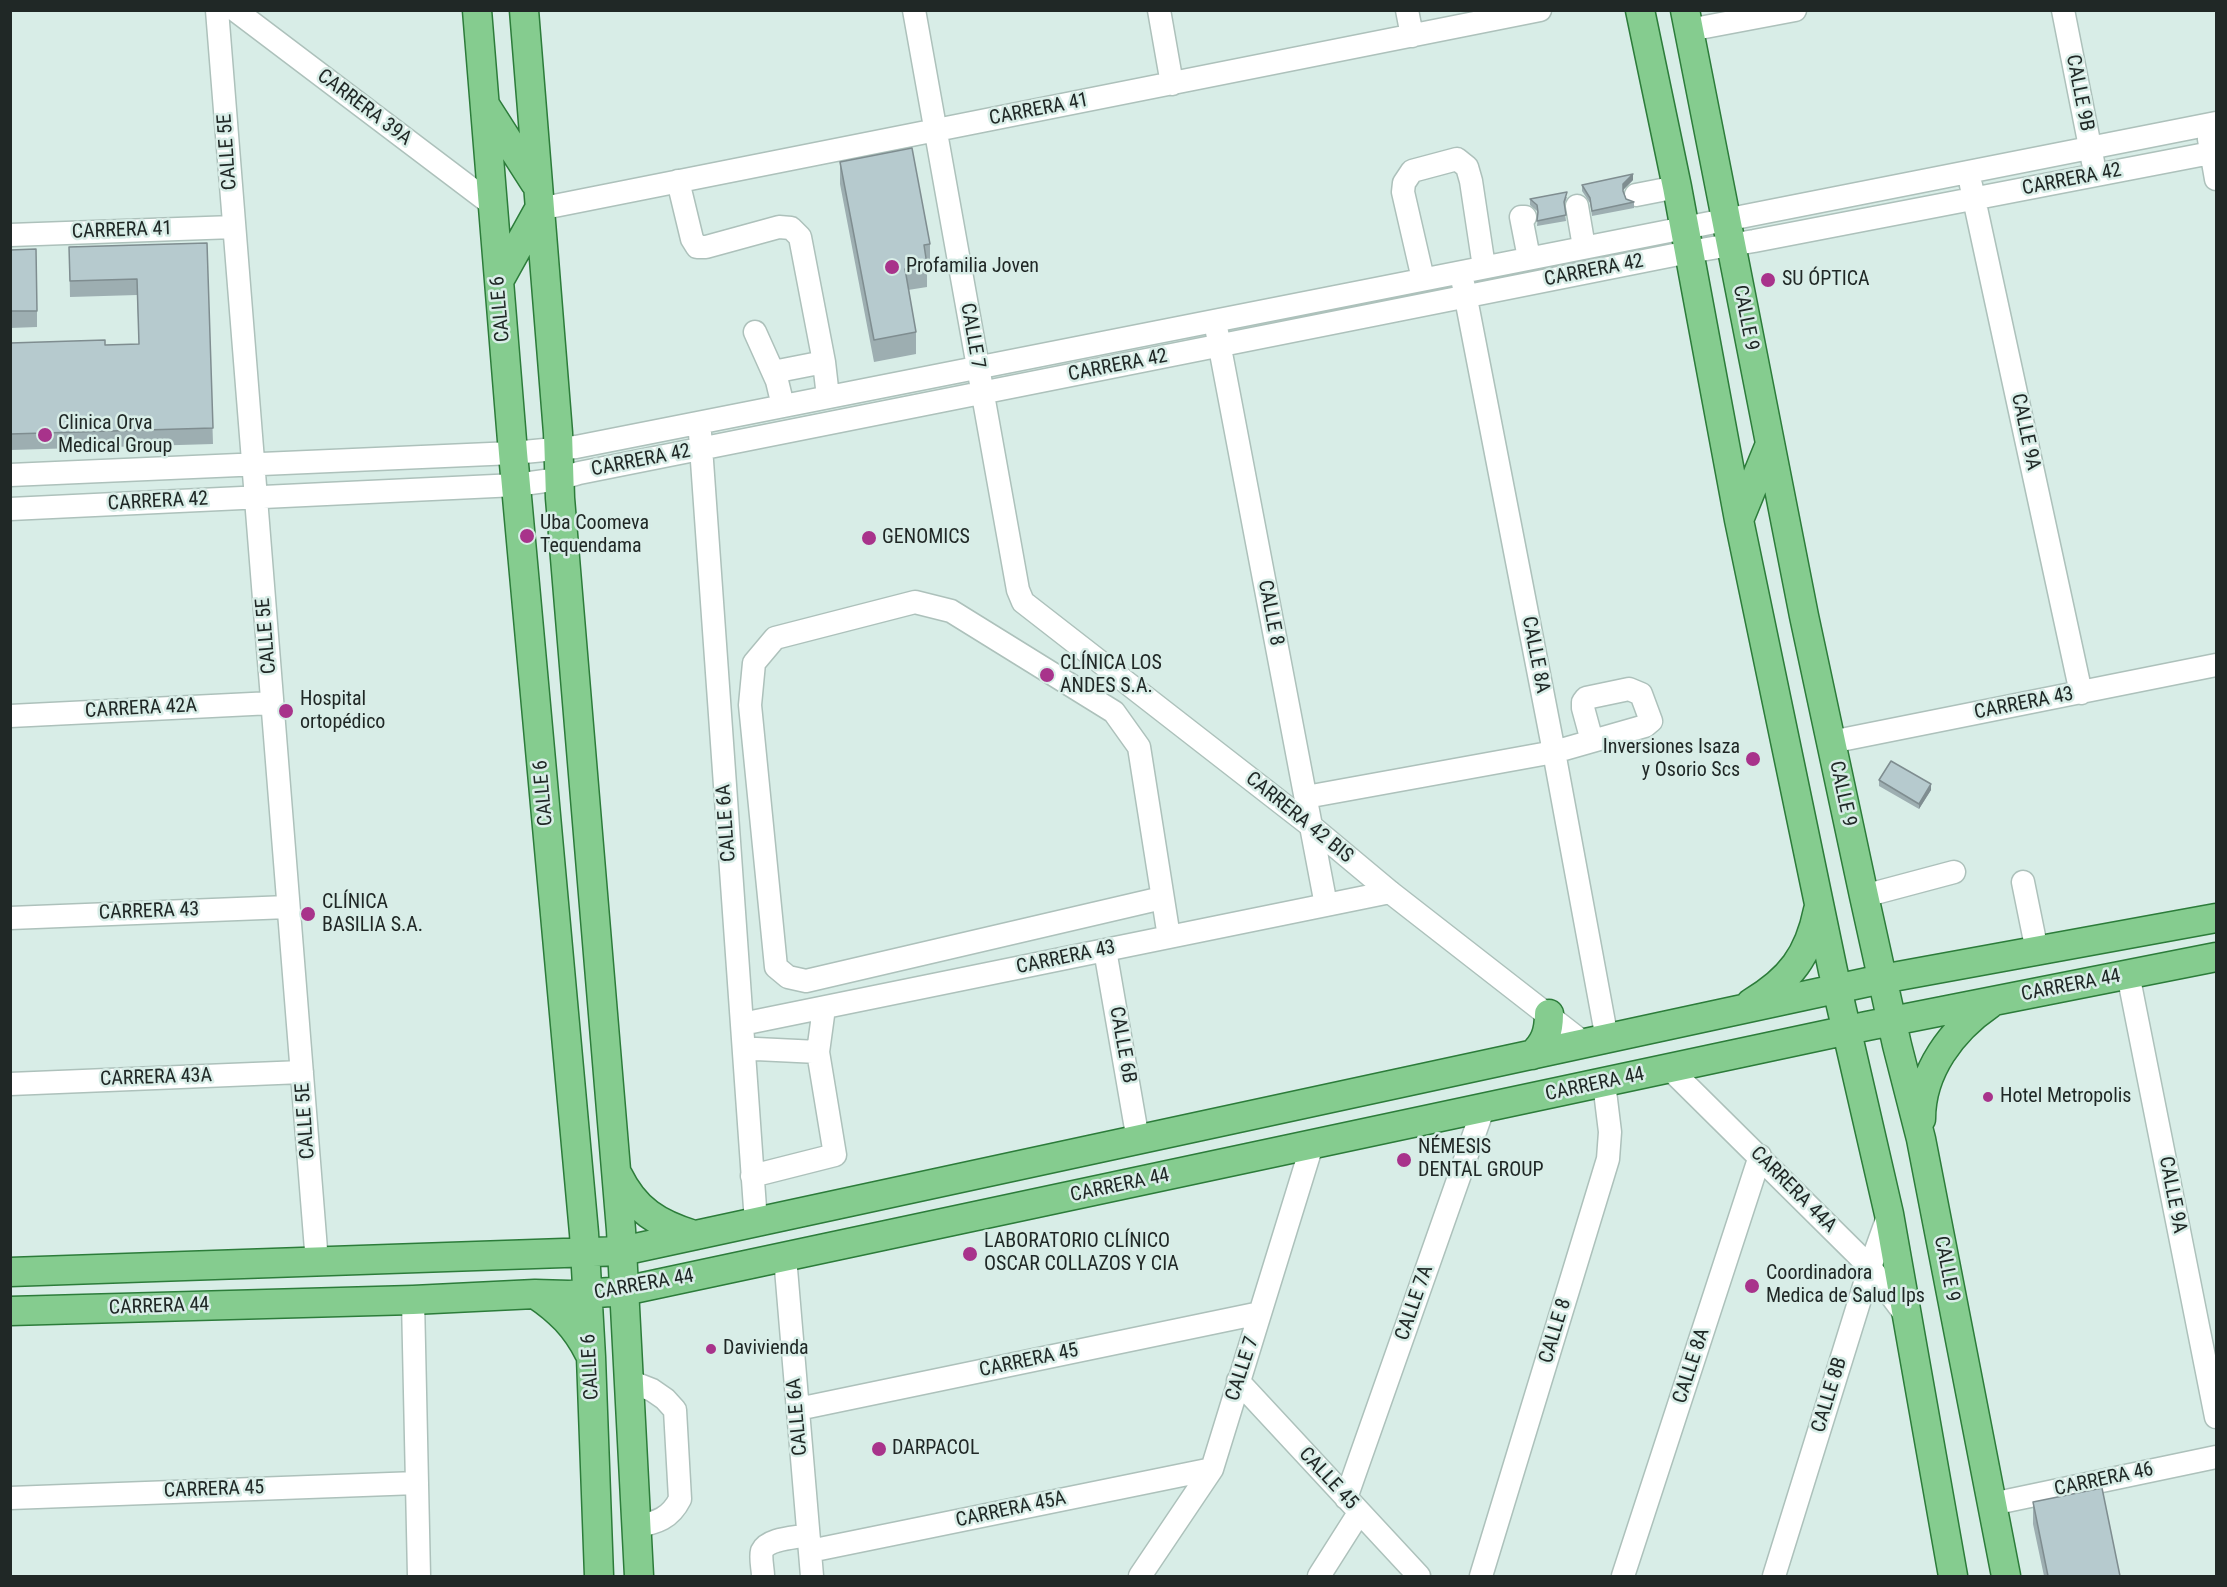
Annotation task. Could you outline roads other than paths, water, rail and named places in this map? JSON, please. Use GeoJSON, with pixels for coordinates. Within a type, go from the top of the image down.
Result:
{"type":"FeatureCollection","features":[{"type":"Feature","properties":{"kind":"main road","name":"CALLE 6"},"geometry":{"type":"LineString","coordinates":[[477,10],[513,453],[584,1233],[599,1576]]}},
{"type":"Feature","properties":{"kind":"main road","name":"CALLE 6"},"geometry":{"type":"LineString","coordinates":[[524,10],[558,433],[559,479],[622,1251],[639,1576]]}},
{"type":"Feature","properties":{"kind":"main road"},"geometry":{"type":"LineString","coordinates":[[1640,10],[1677,187],[1739,520],[1837,989],[1889,1214],[1953,1576]]}},
{"type":"Feature","properties":{"kind":"main road","name":"CALLE 9"},"geometry":{"type":"LineString","coordinates":[[1687,20],[1804,616],[1882,979],[1921,1139],[2006,1576]]}},
{"type":"Feature","properties":{"kind":"main road"},"geometry":{"type":"LineString","coordinates":[[485,104],[538,198],[499,281]]}},
{"type":"Feature","properties":{"kind":"main road"},"geometry":{"type":"LineString","coordinates":[[1739,520],[1770,444]]}},
{"type":"Feature","properties":{"kind":"main road"},"geometry":{"type":"LineString","coordinates":[[1748,560],[1804,616]]}},
{"type":"Feature","properties":{"kind":"main road"},"geometry":{"type":"LineString","coordinates":[[1728,1013],[1773,990],[1791,973],[1805,952],[1814,928],[1819,903]]}},
{"type":"Feature","properties":{"kind":"main road","name":"CARRERA 44"},"geometry":{"type":"LineString","coordinates":[[10,1272],[622,1251],[1882,979],[2217,918]]}},
{"type":"Feature","properties":{"kind":"main road","name":"CARRERA 44"},"geometry":{"type":"LineString","coordinates":[[10,1311],[413,1300],[535,1294],[587,1295],[624,1291],[1847,1031],[2217,957]]}},
{"type":"Feature","properties":{"kind":"main road"},"geometry":{"type":"LineString","coordinates":[[1921,1139],[1921,1112],[1926,1085],[1939,1057],[1970,1017],[1993,1002]]}},
{"type":"Feature","properties":{"kind":"main road"},"geometry":{"type":"LineString","coordinates":[[1532,1055],[1546,1037],[1549,1014]]}},
{"type":"Feature","properties":{"kind":"main road"},"geometry":{"type":"LineString","coordinates":[[1364,1091],[1416,1123]]}},
{"type":"Feature","properties":{"kind":"main road"},"geometry":{"type":"LineString","coordinates":[[1059,1199],[1068,1187],[1119,1177],[1126,1172],[1137,1154],[1138,1140]]}},
{"type":"Feature","properties":{"kind":"main road"},"geometry":{"type":"LineString","coordinates":[[615,1171],[630,1195],[650,1216],[671,1228],[694,1236]]}},
{"type":"Feature","properties":{"kind":"main road"},"geometry":{"type":"LineString","coordinates":[[535,1294],[565,1317],[575,1329],[591,1357]]}},
{"type":"Feature","properties":{"kind":"street","name":"CALLE 5E"},"geometry":{"type":"LineString","coordinates":[[217,10],[317,1262]]}},
{"type":"Feature","properties":{"kind":"street","name":"CARRERA 39A"},"geometry":{"type":"LineString","coordinates":[[235,10],[494,206]]}},
{"type":"Feature","properties":{"kind":"street","name":"CALLE 7"},"geometry":{"type":"LineString","coordinates":[[914,10],[1018,590]]}},
{"type":"Feature","properties":{"kind":"street"},"geometry":{"type":"LineString","coordinates":[[1159,10],[1172,84]]}},
{"type":"Feature","properties":{"kind":"street"},"geometry":{"type":"LineString","coordinates":[[1407,10],[1412,36]]}},
{"type":"Feature","properties":{"kind":"street","name":"CARRERA 41"},"geometry":{"type":"LineString","coordinates":[[538,198],[678,181],[1540,10]]}},
{"type":"Feature","properties":{"kind":"street"},"geometry":{"type":"LineString","coordinates":[[1687,20],[1795,10]]}},
{"type":"Feature","properties":{"kind":"street","name":"CALLE 9B"},"geometry":{"type":"LineString","coordinates":[[2063,10],[2096,175]]}},
{"type":"Feature","properties":{"kind":"street"},"geometry":{"type":"LineString","coordinates":[[2211,124],[2217,179]]}},
{"type":"Feature","properties":{"kind":"street","name":"CARRERA 42"},"geometry":{"type":"LineString","coordinates":[[1728,232],[1968,171],[2211,124]]}},
{"type":"Feature","properties":{"kind":"street","name":"CARRERA 42"},"geometry":{"type":"LineString","coordinates":[[10,509],[516,485],[559,479],[701,448],[1466,296],[1687,239],[1974,199],[2214,152]]}},
{"type":"Feature","properties":{"kind":"street"},"geometry":{"type":"LineString","coordinates":[[1423,279],[1403,192],[1404,183],[1412,171],[1457,159],[1467,167],[1471,181],[1484,267]]}},
{"type":"Feature","properties":{"kind":"street","name":"CALLE 9A"},"geometry":{"type":"LineString","coordinates":[[1968,171],[2081,693]]}},
{"type":"Feature","properties":{"kind":"street"},"geometry":{"type":"LineString","coordinates":[[678,181],[692,239],[697,247],[706,247],[779,227],[791,228],[800,237],[824,362],[828,397]]}},
{"type":"Feature","properties":{"kind":"street"},"geometry":{"type":"LineString","coordinates":[[1636,195],[1677,187]]}},
{"type":"Feature","properties":{"kind":"street"},"geometry":{"type":"LineString","coordinates":[[1578,206],[1584,247]]}},
{"type":"Feature","properties":{"kind":"street"},"geometry":{"type":"LineString","coordinates":[[1525,217],[1521,217],[1529,258]]}},
{"type":"Feature","properties":{"kind":"street","name":"CARRERA 41"},"geometry":{"type":"LineString","coordinates":[[10,235],[234,227]]}},
{"type":"Feature","properties":{"kind":"street","name":"CARRERA 42"},"geometry":{"type":"LineString","coordinates":[[10,475],[557,450],[1584,247],[1687,239]]}},
{"type":"Feature","properties":{"kind":"street","name":"CALLE 8A"},"geometry":{"type":"LineString","coordinates":[[1461,271],[1554,752],[1596,1041]]}},
{"type":"Feature","properties":{"kind":"street","name":"CALLE 8"},"geometry":{"type":"LineString","coordinates":[[1215,320],[1326,905]]}},
{"type":"Feature","properties":{"kind":"street"},"geometry":{"type":"LineString","coordinates":[[755,333],[773,372],[783,406]]}},
{"type":"Feature","properties":{"kind":"street"},"geometry":{"type":"LineString","coordinates":[[773,372],[824,362]]}},
{"type":"Feature","properties":{"kind":"street","name":"CALLE 6A"},"geometry":{"type":"LineString","coordinates":[[699,423],[756,1222]]}},
{"type":"Feature","properties":{"kind":"street","name":"CARRERA 42 BIS"},"geometry":{"type":"LineString","coordinates":[[1018,590],[1023,602],[1311,826],[1390,892],[1549,1014],[1596,1041]]}},
{"type":"Feature","properties":{"kind":"street"},"geometry":{"type":"LineString","coordinates":[[1162,898],[806,981],[788,977],[776,967],[750,705],[754,663],[775,638],[915,602],[951,611],[1114,712],[1139,747],[1169,937]]}},
{"type":"Feature","properties":{"kind":"street","name":"CARRERA 43"},"geometry":{"type":"LineString","coordinates":[[1831,742],[2217,665]]}},
{"type":"Feature","properties":{"kind":"street","name":"CARRERA 42A"},"geometry":{"type":"LineString","coordinates":[[10,716],[272,703]]}},
{"type":"Feature","properties":{"kind":"street"},"geometry":{"type":"LineString","coordinates":[[1306,797],[1554,752],[1592,741]]}},
{"type":"Feature","properties":{"kind":"street"},"geometry":{"type":"LineString","coordinates":[[1864,896],[1954,872]]}},
{"type":"Feature","properties":{"kind":"street"},"geometry":{"type":"LineString","coordinates":[[2023,882],[2037,951]]}},
{"type":"Feature","properties":{"kind":"street","name":"CARRERA 43"},"geometry":{"type":"LineString","coordinates":[[742,1024],[1390,892]]}},
{"type":"Feature","properties":{"kind":"street","name":"CARRERA 43"},"geometry":{"type":"LineString","coordinates":[[10,918],[288,907]]}},
{"type":"Feature","properties":{"kind":"street","name":"CALLE 6B"},"geometry":{"type":"LineString","coordinates":[[1106,950],[1138,1140]]}},
{"type":"Feature","properties":{"kind":"street","name":"CALLE 9A"},"geometry":{"type":"LineString","coordinates":[[2128,974],[2217,1417]]}},
{"type":"Feature","properties":{"kind":"street"},"geometry":{"type":"LineString","coordinates":[[753,1176],[835,1155],[818,1052],[824,1008]]}},
{"type":"Feature","properties":{"kind":"street"},"geometry":{"type":"LineString","coordinates":[[744,1050],[818,1052]]}},
{"type":"Feature","properties":{"kind":"street","name":"CARRERA 44A"},"geometry":{"type":"LineString","coordinates":[[1670,1069],[1870,1267],[1908,1318]]}},
{"type":"Feature","properties":{"kind":"street","name":"CARRERA 43A"},"geometry":{"type":"LineString","coordinates":[[10,1084],[302,1072]]}},
{"type":"Feature","properties":{"kind":"street","name":"CALLE 8"},"geometry":{"type":"LineString","coordinates":[[1481,1576],[1608,1159],[1610,1132],[1604,1083]]}},
{"type":"Feature","properties":{"kind":"street","name":"CALLE 7A"},"geometry":{"type":"LineString","coordinates":[[1319,1576],[1353,1505],[1483,1109]]}},
{"type":"Feature","properties":{"kind":"street","name":"CALLE 7"},"geometry":{"type":"LineString","coordinates":[[1140,1576],[1212,1469],[1312,1145]]}},
{"type":"Feature","properties":{"kind":"street","name":"CALLE 8A"},"geometry":{"type":"LineString","coordinates":[[1623,1576],[1760,1156]]}},
{"type":"Feature","properties":{"kind":"street","name":"CALLE 8B"},"geometry":{"type":"LineString","coordinates":[[1774,1576],[1870,1267],[1889,1214]]}},
{"type":"Feature","properties":{"kind":"street","name":"CALLE 6A"},"geometry":{"type":"LineString","coordinates":[[785,1257],[812,1576]]}},
{"type":"Feature","properties":{"kind":"street"},"geometry":{"type":"LineString","coordinates":[[413,1300],[419,1576]]}},
{"type":"Feature","properties":{"kind":"street","name":"CARRERA 45"},"geometry":{"type":"LineString","coordinates":[[798,1409],[1260,1313]]}},
{"type":"Feature","properties":{"kind":"street"},"geometry":{"type":"LineString","coordinates":[[629,1381],[652,1390],[675,1410],[680,1499],[674,1510],[662,1520],[636,1527]]}},
{"type":"Feature","properties":{"kind":"street","name":"CALLE 45"},"geometry":{"type":"LineString","coordinates":[[1238,1381],[1419,1576]]}},
{"type":"Feature","properties":{"kind":"street","name":"CARRERA 46"},"geometry":{"type":"LineString","coordinates":[[1992,1504],[2217,1457]]}},
{"type":"Feature","properties":{"kind":"street","name":"CARRERA 45A"},"geometry":{"type":"LineString","coordinates":[[763,1576],[761,1554],[770,1543],[809,1543],[1212,1469]]}},
{"type":"Feature","properties":{"kind":"street","name":"CARRERA 45"},"geometry":{"type":"LineString","coordinates":[[10,1498],[417,1483]]}},
{"type":"Feature","properties":{"kind":"place","name":"Profamilia Joven"},"geometry":{"type":"Point","coordinates":[892,267]}},
{"type":"Feature","properties":{"kind":"place","name":"SU ÓPTICA"},"geometry":{"type":"Point","coordinates":[1768,280]}},
{"type":"Feature","properties":{"kind":"place","name":"Clinica Orva Medical Group"},"geometry":{"type":"Point","coordinates":[45,435]}},
{"type":"Feature","properties":{"kind":"place","name":"Uba Coomeva Tequendama"},"geometry":{"type":"Point","coordinates":[527,536]}},
{"type":"Feature","properties":{"kind":"place","name":"GENOMICS"},"geometry":{"type":"Point","coordinates":[869,538]}},
{"type":"Feature","properties":{"kind":"place","name":"CLÍNICA LOS ANDES S.A."},"geometry":{"type":"Point","coordinates":[1047,675]}},
{"type":"Feature","properties":{"kind":"place","name":"Hospital ortopédico"},"geometry":{"type":"Point","coordinates":[286,711]}},
{"type":"Feature","properties":{"kind":"place","name":"Inversiones Isaza y Osorio Scs"},"geometry":{"type":"Point","coordinates":[1753,759]}},
{"type":"Feature","properties":{"kind":"place","name":"CLÍNICA BASILIA S.A."},"geometry":{"type":"Point","coordinates":[308,914]}},
{"type":"Feature","properties":{"kind":"place","name":"Hotel Metropolis"},"geometry":{"type":"Point","coordinates":[1988,1097]}},
{"type":"Feature","properties":{"kind":"place","name":"NÉMESIS DENTAL GROUP"},"geometry":{"type":"Point","coordinates":[1404,1160]}},
{"type":"Feature","properties":{"kind":"place","name":"LABORATORIO CLÍNICO OSCAR COLLAZOS Y CIA"},"geometry":{"type":"Point","coordinates":[970,1254]}},
{"type":"Feature","properties":{"kind":"place","name":"Coordinadora Medica de Salud Ips"},"geometry":{"type":"Point","coordinates":[1752,1286]}},
{"type":"Feature","properties":{"kind":"place","name":"Davivienda"},"geometry":{"type":"Point","coordinates":[711,1349]}},
{"type":"Feature","properties":{"kind":"place","name":"DARPACOL"},"geometry":{"type":"Point","coordinates":[879,1449]}}]}
